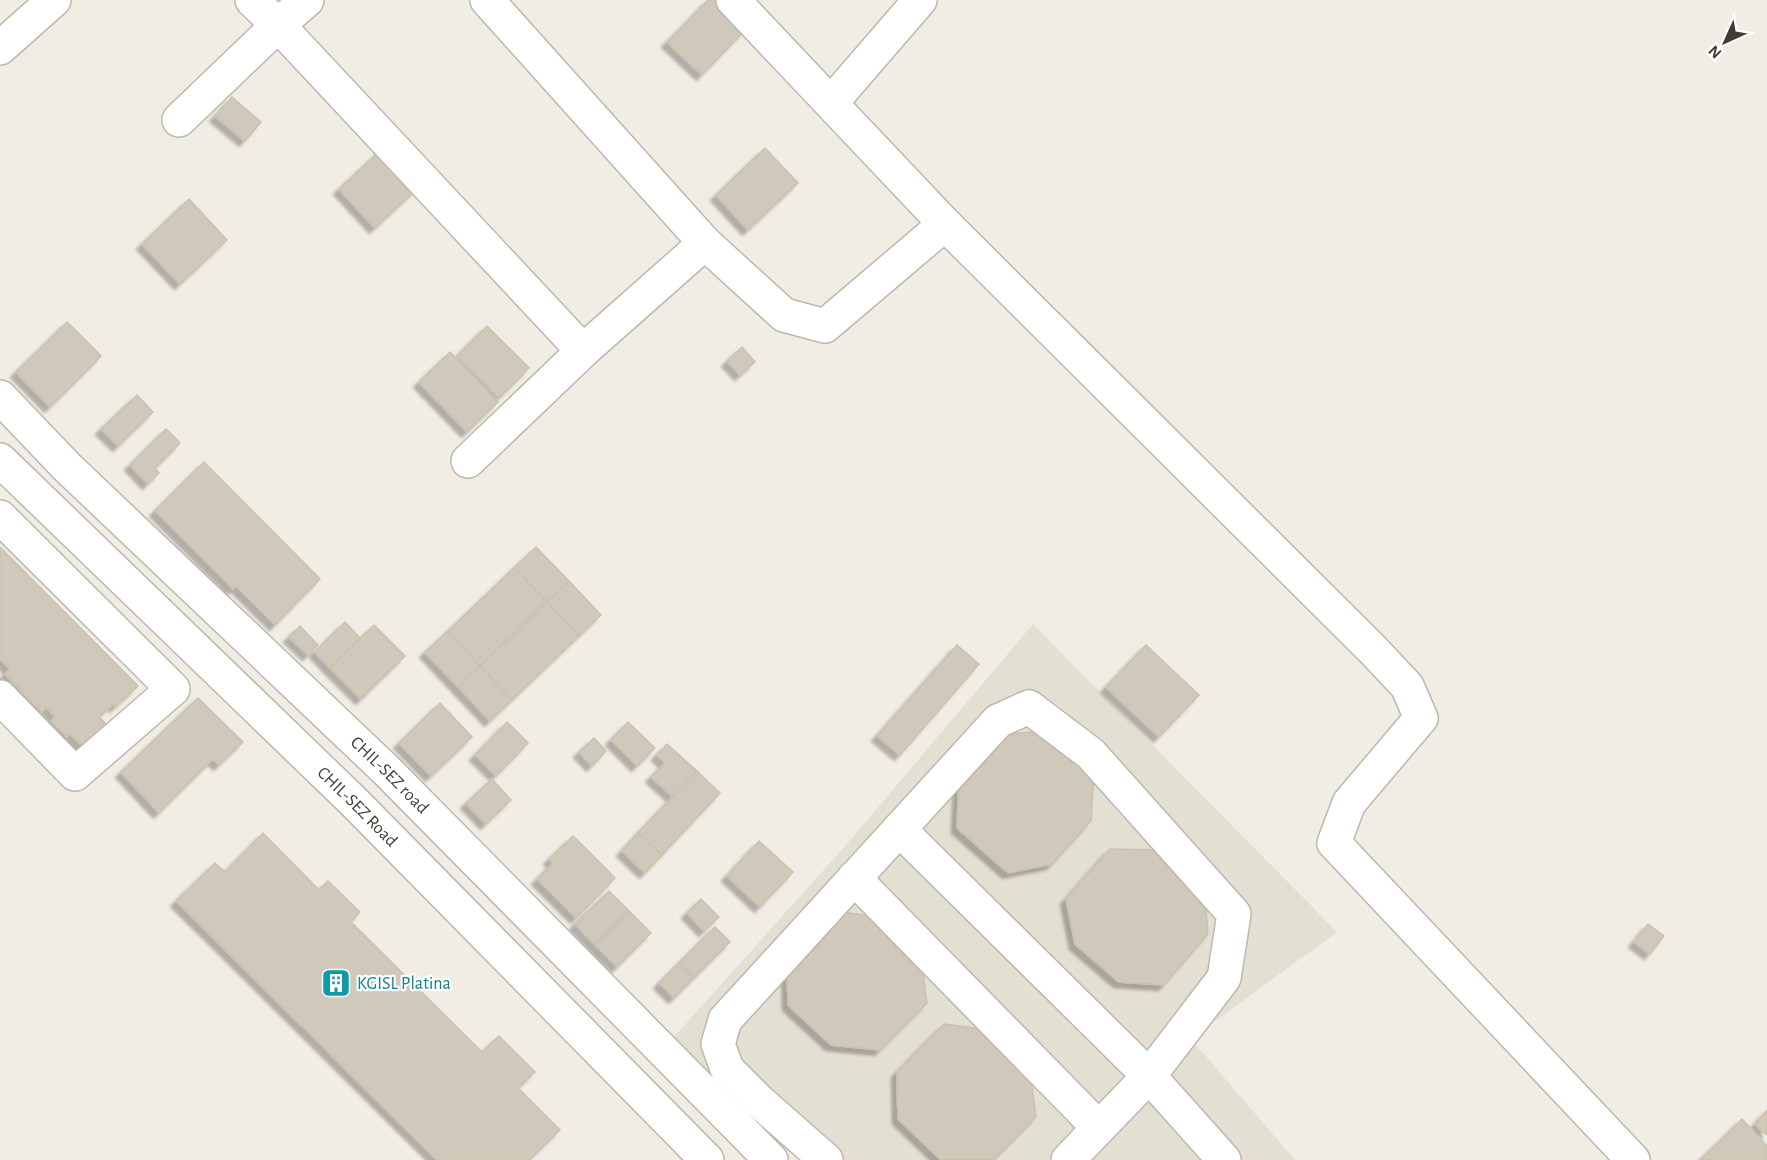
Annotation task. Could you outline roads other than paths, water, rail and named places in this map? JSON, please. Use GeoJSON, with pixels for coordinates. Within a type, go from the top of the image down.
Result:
{"type":"FeatureCollection","features":[{"type":"Feature","properties":{"kind":"street"},"geometry":{"type":"LineString","coordinates":[[0,48],[54,0]]}},
{"type":"Feature","properties":{"kind":"street"},"geometry":{"type":"LineString","coordinates":[[252,0],[583,351]]}},
{"type":"Feature","properties":{"kind":"street"},"geometry":{"type":"LineString","coordinates":[[179,120],[307,0]]}},
{"type":"Feature","properties":{"kind":"street"},"geometry":{"type":"LineString","coordinates":[[487,0],[705,243],[784,315],[825,326],[945,224]]}},
{"type":"Feature","properties":{"kind":"street"},"geometry":{"type":"LineString","coordinates":[[733,0],[945,224],[1407,686],[1421,718],[1350,803],[1334,843],[1633,1160]]}},
{"type":"Feature","properties":{"kind":"street"},"geometry":{"type":"LineString","coordinates":[[831,103],[920,0]]}},
{"type":"Feature","properties":{"kind":"street"},"geometry":{"type":"LineString","coordinates":[[468,461],[583,351],[705,243]]}},
{"type":"Feature","properties":{"kind":"street","name":"CHIL-SEZ road"},"geometry":{"type":"LineString","coordinates":[[0,397],[67,467],[386,770],[771,1160]]}},
{"type":"Feature","properties":{"kind":"street","name":"CHIL-SEZ Road"},"geometry":{"type":"LineString","coordinates":[[0,460],[354,801],[707,1160]]}},
{"type":"Feature","properties":{"kind":"street"},"geometry":{"type":"LineString","coordinates":[[0,697],[75,774],[173,689],[0,516],[30,489]]}},
{"type":"Feature","properties":{"kind":"street"},"geometry":{"type":"LineString","coordinates":[[817,1157],[727,1069],[718,1044],[725,1020],[998,721],[1029,707],[1091,754],[1234,914],[1224,978],[1149,1076],[1068,1160]]}},
{"type":"Feature","properties":{"kind":"street"},"geometry":{"type":"LineString","coordinates":[[899,829],[1149,1076],[1224,1160]]}},
{"type":"Feature","properties":{"kind":"street"},"geometry":{"type":"LineString","coordinates":[[854,878],[1098,1127]]}},
{"type":"Feature","properties":{"kind":"place","name":"KGISL Platina"},"geometry":{"type":"Point","coordinates":[336,983]}}]}
